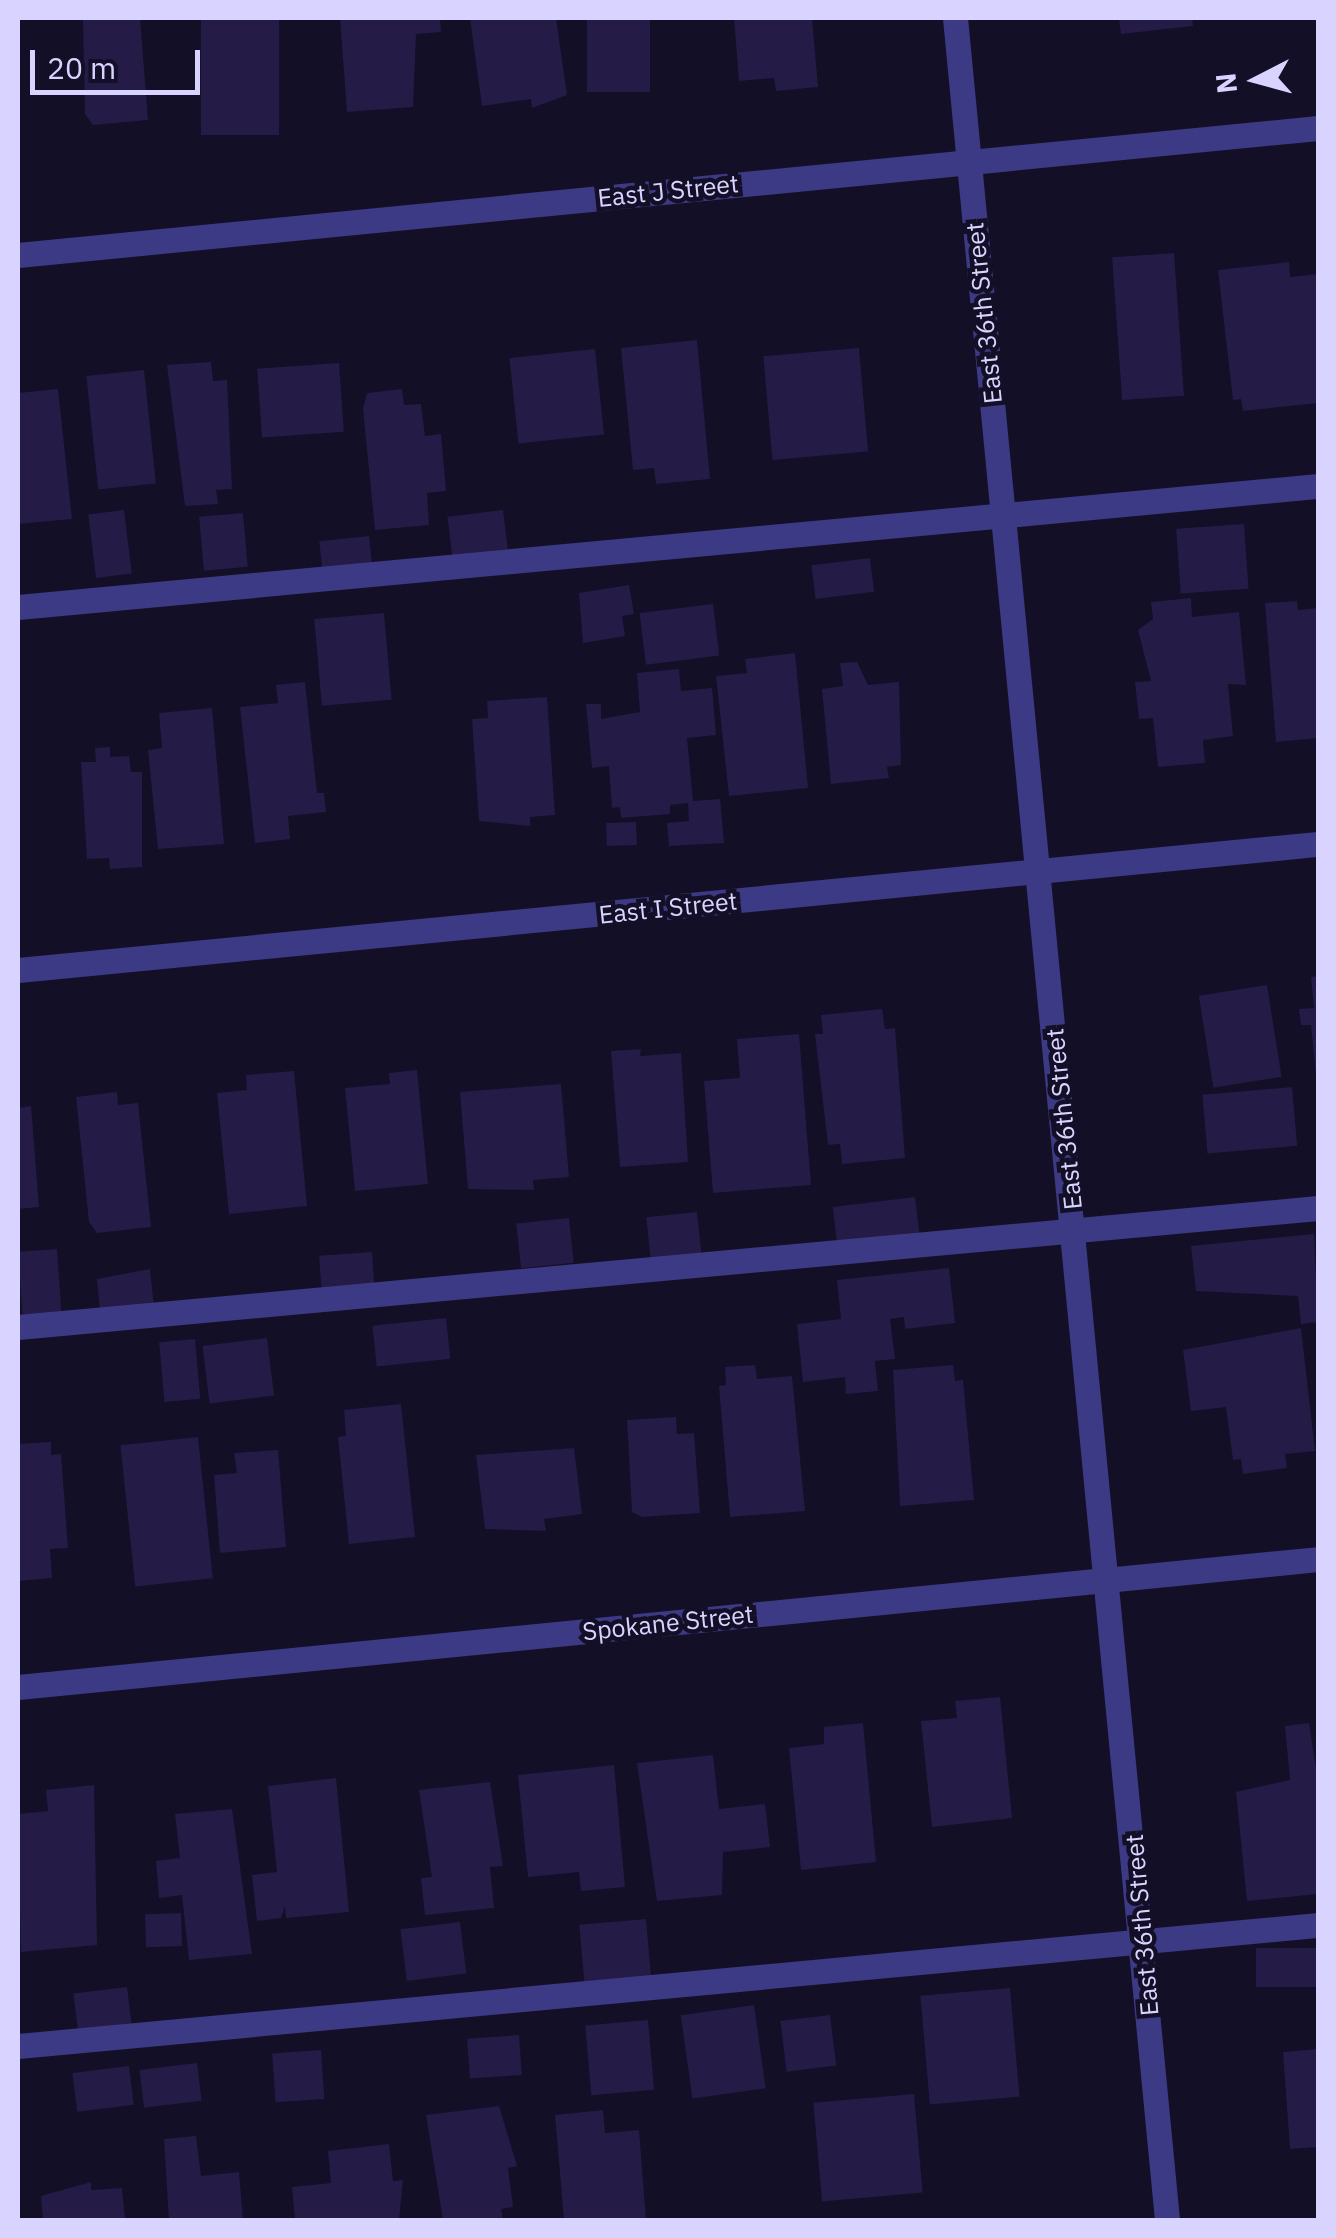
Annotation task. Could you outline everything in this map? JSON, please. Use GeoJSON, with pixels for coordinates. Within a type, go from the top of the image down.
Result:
{"type":"FeatureCollection","features":[{"type":"Feature","properties":{"kind":"street","name":"East 36th Street"},"geometry":{"type":"LineString","coordinates":[[954,18],[1110,1579],[1167,2220]]}},
{"type":"Feature","properties":{"kind":"street","name":"East J Street"},"geometry":{"type":"LineString","coordinates":[[18,255],[1318,128]]}},
{"type":"Feature","properties":{"kind":"street"},"geometry":{"type":"LineString","coordinates":[[18,608],[1318,486]]}},
{"type":"Feature","properties":{"kind":"street","name":"East I Street"},"geometry":{"type":"LineString","coordinates":[[18,970],[1318,844]]}},
{"type":"Feature","properties":{"kind":"street"},"geometry":{"type":"LineString","coordinates":[[18,1327],[1318,1208]]}},
{"type":"Feature","properties":{"kind":"street","name":"Spokane Street"},"geometry":{"type":"LineString","coordinates":[[18,1688],[1318,1559]]}},
{"type":"Feature","properties":{"kind":"street"},"geometry":{"type":"LineString","coordinates":[[18,2046],[1318,1924]]}},
{"type":"Feature","properties":{"kind":"building"},"geometry":{"type":"Polygon","coordinates":[[[140,18],[148,120],[93,125],[85,114],[83,20],[140,18]]]}},
{"type":"Feature","properties":{"kind":"building"},"geometry":{"type":"Polygon","coordinates":[[[201,18],[279,18],[279,135],[201,135],[201,18]]]}},
{"type":"Feature","properties":{"kind":"building"},"geometry":{"type":"Polygon","coordinates":[[[340,18],[440,18],[441,32],[416,34],[413,107],[347,112],[340,18]]]}},
{"type":"Feature","properties":{"kind":"building"},"geometry":{"type":"Polygon","coordinates":[[[470,18],[556,18],[567,95],[532,108],[531,99],[482,106],[470,18]]]}},
{"type":"Feature","properties":{"kind":"building"},"geometry":{"type":"Polygon","coordinates":[[[587,18],[650,18],[650,92],[587,92],[587,18]]]}},
{"type":"Feature","properties":{"kind":"building"},"geometry":{"type":"Polygon","coordinates":[[[734,18],[812,18],[818,87],[776,91],[774,78],[739,81],[734,18]]]}},
{"type":"Feature","properties":{"kind":"building"},"geometry":{"type":"Polygon","coordinates":[[[1119,18],[1192,18],[1193,26],[1121,34],[1119,18]]]}},
{"type":"Feature","properties":{"kind":"building"},"geometry":{"type":"Polygon","coordinates":[[[1174,253],[1184,396],[1122,400],[1112,257],[1174,253]]]}},
{"type":"Feature","properties":{"kind":"building"},"geometry":{"type":"Polygon","coordinates":[[[1289,262],[1290,277],[1318,274],[1318,403],[1243,411],[1241,399],[1233,400],[1218,270],[1289,262]]]}},
{"type":"Feature","properties":{"kind":"building"},"geometry":{"type":"Polygon","coordinates":[[[697,340],[710,479],[656,484],[654,468],[633,470],[621,348],[697,340]]]}},
{"type":"Feature","properties":{"kind":"building"},"geometry":{"type":"Polygon","coordinates":[[[859,348],[868,452],[772,460],[763,356],[859,348]]]}},
{"type":"Feature","properties":{"kind":"building"},"geometry":{"type":"Polygon","coordinates":[[[595,349],[604,435],[518,444],[509,358],[595,349]]]}},
{"type":"Feature","properties":{"kind":"building"},"geometry":{"type":"Polygon","coordinates":[[[211,362],[213,381],[227,380],[232,489],[216,490],[218,504],[185,506],[167,365],[211,362]]]}},
{"type":"Feature","properties":{"kind":"building"},"geometry":{"type":"Polygon","coordinates":[[[339,363],[344,432],[262,438],[257,369],[339,363]]]}},
{"type":"Feature","properties":{"kind":"building"},"geometry":{"type":"Polygon","coordinates":[[[144,370],[156,483],[98,489],[86,376],[144,370]]]}},
{"type":"Feature","properties":{"kind":"building"},"geometry":{"type":"Polygon","coordinates":[[[58,389],[72,519],[18,524],[18,393],[58,389]]]}},
{"type":"Feature","properties":{"kind":"building"},"geometry":{"type":"Polygon","coordinates":[[[402,389],[404,405],[421,404],[425,436],[441,434],[446,491],[427,493],[429,525],[375,530],[363,409],[367,393],[402,389]]]}},
{"type":"Feature","properties":{"kind":"building"},"geometry":{"type":"Polygon","coordinates":[[[124,510],[132,574],[96,578],[88,514],[124,510]]]}},
{"type":"Feature","properties":{"kind":"building"},"geometry":{"type":"Polygon","coordinates":[[[503,510],[508,551],[452,558],[447,517],[503,510]]]}},
{"type":"Feature","properties":{"kind":"building"},"geometry":{"type":"Polygon","coordinates":[[[243,513],[248,567],[204,571],[199,517],[243,513]]]}},
{"type":"Feature","properties":{"kind":"building"},"geometry":{"type":"Polygon","coordinates":[[[1244,524],[1249,589],[1181,594],[1176,529],[1244,524]]]}},
{"type":"Feature","properties":{"kind":"building"},"geometry":{"type":"Polygon","coordinates":[[[369,536],[372,564],[322,569],[319,541],[369,536]]]}},
{"type":"Feature","properties":{"kind":"building"},"geometry":{"type":"Polygon","coordinates":[[[870,558],[874,592],[816,599],[811,565],[870,558]]]}},
{"type":"Feature","properties":{"kind":"building"},"geometry":{"type":"Polygon","coordinates":[[[629,585],[634,614],[622,616],[625,636],[583,643],[579,593],[629,585]]]}},
{"type":"Feature","properties":{"kind":"building"},"geometry":{"type":"Polygon","coordinates":[[[1191,598],[1192,617],[1239,612],[1246,685],[1228,684],[1233,736],[1203,740],[1205,763],[1158,767],[1153,718],[1139,719],[1135,682],[1151,681],[1138,630],[1153,619],[1151,602],[1191,598]]]}},
{"type":"Feature","properties":{"kind":"building"},"geometry":{"type":"Polygon","coordinates":[[[1297,601],[1298,610],[1318,608],[1318,738],[1276,742],[1265,603],[1297,601]]]}},
{"type":"Feature","properties":{"kind":"building"},"geometry":{"type":"Polygon","coordinates":[[[713,604],[719,656],[646,665],[640,613],[713,604]]]}},
{"type":"Feature","properties":{"kind":"building"},"geometry":{"type":"Polygon","coordinates":[[[384,613],[392,700],[322,706],[314,619],[384,613]]]}},
{"type":"Feature","properties":{"kind":"building"},"geometry":{"type":"Polygon","coordinates":[[[795,653],[808,788],[729,796],[716,676],[747,673],[745,659],[795,653]]]}},
{"type":"Feature","properties":{"kind":"building"},"geometry":{"type":"Polygon","coordinates":[[[857,662],[868,685],[899,682],[901,765],[887,767],[889,778],[831,784],[822,689],[843,686],[840,663],[857,662]]]}},
{"type":"Feature","properties":{"kind":"building"},"geometry":{"type":"Polygon","coordinates":[[[679,669],[681,691],[712,688],[716,735],[687,738],[693,801],[720,799],[724,843],[669,846],[667,823],[689,821],[688,803],[670,805],[670,814],[621,818],[620,807],[612,808],[609,766],[592,768],[586,704],[601,704],[601,719],[640,712],[637,673],[679,669]]]}},
{"type":"Feature","properties":{"kind":"building"},"geometry":{"type":"Polygon","coordinates":[[[305,682],[317,793],[324,793],[326,812],[288,816],[290,839],[255,843],[240,707],[278,703],[276,685],[305,682]]]}},
{"type":"Feature","properties":{"kind":"building"},"geometry":{"type":"Polygon","coordinates":[[[547,697],[555,815],[530,817],[530,826],[479,821],[472,719],[488,718],[487,701],[547,697]]]}},
{"type":"Feature","properties":{"kind":"building"},"geometry":{"type":"Polygon","coordinates":[[[212,708],[224,844],[158,849],[148,750],[162,748],[159,713],[212,708]]]}},
{"type":"Feature","properties":{"kind":"building"},"geometry":{"type":"Polygon","coordinates":[[[110,747],[110,757],[129,756],[131,772],[142,772],[142,867],[110,869],[109,858],[87,859],[81,762],[96,762],[95,748],[110,747]]]}},
{"type":"Feature","properties":{"kind":"building"},"geometry":{"type":"Polygon","coordinates":[[[636,822],[637,845],[607,846],[606,823],[636,822]]]}},
{"type":"Feature","properties":{"kind":"building"},"geometry":{"type":"Polygon","coordinates":[[[1318,976],[1316,1075],[1311,1025],[1301,1025],[1299,1009],[1314,1008],[1311,977],[1318,976]]]}},
{"type":"Feature","properties":{"kind":"building"},"geometry":{"type":"Polygon","coordinates":[[[1267,985],[1282,1077],[1213,1088],[1199,996],[1267,985]]]}},
{"type":"Feature","properties":{"kind":"building"},"geometry":{"type":"Polygon","coordinates":[[[882,1009],[885,1029],[895,1028],[905,1158],[842,1164],[840,1144],[828,1145],[815,1034],[823,1034],[821,1015],[882,1009]]]}},
{"type":"Feature","properties":{"kind":"building"},"geometry":{"type":"Polygon","coordinates":[[[799,1034],[811,1185],[713,1193],[704,1081],[740,1078],[737,1039],[799,1034]]]}},
{"type":"Feature","properties":{"kind":"building"},"geometry":{"type":"Polygon","coordinates":[[[641,1049],[640,1056],[681,1053],[688,1162],[620,1167],[611,1051],[641,1049]]]}},
{"type":"Feature","properties":{"kind":"building"},"geometry":{"type":"Polygon","coordinates":[[[417,1070],[428,1184],[355,1191],[345,1088],[390,1084],[389,1073],[417,1070]]]}},
{"type":"Feature","properties":{"kind":"building"},"geometry":{"type":"Polygon","coordinates":[[[294,1071],[307,1206],[229,1214],[217,1093],[247,1090],[246,1075],[294,1071]]]}},
{"type":"Feature","properties":{"kind":"building"},"geometry":{"type":"Polygon","coordinates":[[[561,1084],[569,1177],[533,1180],[534,1190],[468,1189],[460,1092],[561,1084]]]}},
{"type":"Feature","properties":{"kind":"building"},"geometry":{"type":"Polygon","coordinates":[[[1292,1087],[1297,1146],[1207,1154],[1202,1095],[1292,1087]]]}},
{"type":"Feature","properties":{"kind":"building"},"geometry":{"type":"Polygon","coordinates":[[[117,1092],[118,1105],[138,1103],[151,1227],[97,1233],[89,1222],[76,1097],[117,1092]]]}},
{"type":"Feature","properties":{"kind":"building"},"geometry":{"type":"Polygon","coordinates":[[[31,1106],[39,1207],[18,1209],[18,1108],[31,1106]]]}},
{"type":"Feature","properties":{"kind":"building"},"geometry":{"type":"Polygon","coordinates":[[[915,1197],[920,1235],[837,1245],[833,1207],[915,1197]]]}},
{"type":"Feature","properties":{"kind":"building"},"geometry":{"type":"Polygon","coordinates":[[[697,1212],[701,1253],[651,1258],[646,1217],[697,1212]]]}},
{"type":"Feature","properties":{"kind":"building"},"geometry":{"type":"Polygon","coordinates":[[[569,1218],[574,1263],[521,1268],[516,1224],[569,1218]]]}},
{"type":"Feature","properties":{"kind":"building"},"geometry":{"type":"Polygon","coordinates":[[[1314,1234],[1318,1322],[1301,1324],[1298,1296],[1196,1291],[1191,1246],[1314,1234]]]}},
{"type":"Feature","properties":{"kind":"building"},"geometry":{"type":"Polygon","coordinates":[[[57,1249],[62,1316],[23,1319],[18,1252],[57,1249]]]}},
{"type":"Feature","properties":{"kind":"building"},"geometry":{"type":"Polygon","coordinates":[[[372,1252],[374,1284],[321,1288],[319,1256],[372,1252]]]}},
{"type":"Feature","properties":{"kind":"building"},"geometry":{"type":"Polygon","coordinates":[[[949,1268],[955,1323],[905,1329],[904,1317],[890,1319],[895,1359],[875,1361],[878,1391],[846,1394],[845,1377],[803,1382],[797,1324],[841,1319],[837,1280],[949,1268]]]}},
{"type":"Feature","properties":{"kind":"building"},"geometry":{"type":"Polygon","coordinates":[[[150,1269],[154,1307],[100,1312],[97,1279],[150,1269]]]}},
{"type":"Feature","properties":{"kind":"building"},"geometry":{"type":"Polygon","coordinates":[[[446,1318],[450,1359],[377,1367],[372,1326],[446,1318]]]}},
{"type":"Feature","properties":{"kind":"building"},"geometry":{"type":"Polygon","coordinates":[[[1301,1328],[1315,1451],[1285,1454],[1287,1468],[1243,1474],[1241,1459],[1233,1460],[1226,1407],[1191,1411],[1183,1350],[1301,1328]]]}},
{"type":"Feature","properties":{"kind":"building"},"geometry":{"type":"Polygon","coordinates":[[[267,1338],[274,1396],[210,1403],[202,1346],[267,1338]]]}},
{"type":"Feature","properties":{"kind":"building"},"geometry":{"type":"Polygon","coordinates":[[[195,1339],[200,1399],[164,1402],[159,1342],[195,1339]]]}},
{"type":"Feature","properties":{"kind":"building"},"geometry":{"type":"Polygon","coordinates":[[[755,1365],[757,1379],[792,1376],[805,1511],[730,1517],[719,1386],[726,1385],[725,1367],[755,1365]]]}},
{"type":"Feature","properties":{"kind":"building"},"geometry":{"type":"Polygon","coordinates":[[[953,1365],[955,1381],[963,1380],[974,1500],[900,1506],[893,1370],[953,1365]]]}},
{"type":"Feature","properties":{"kind":"building"},"geometry":{"type":"Polygon","coordinates":[[[401,1404],[415,1537],[349,1544],[338,1437],[346,1436],[344,1410],[401,1404]]]}},
{"type":"Feature","properties":{"kind":"building"},"geometry":{"type":"Polygon","coordinates":[[[676,1417],[677,1434],[694,1433],[700,1513],[642,1517],[632,1512],[627,1420],[676,1417]]]}},
{"type":"Feature","properties":{"kind":"building"},"geometry":{"type":"Polygon","coordinates":[[[198,1437],[213,1578],[135,1586],[120,1445],[198,1437]]]}},
{"type":"Feature","properties":{"kind":"building"},"geometry":{"type":"Polygon","coordinates":[[[51,1442],[51,1455],[61,1454],[68,1548],[50,1549],[52,1578],[18,1581],[18,1444],[51,1442]]]}},
{"type":"Feature","properties":{"kind":"building"},"geometry":{"type":"Polygon","coordinates":[[[574,1448],[582,1514],[544,1519],[546,1531],[485,1529],[476,1455],[574,1448]]]}},
{"type":"Feature","properties":{"kind":"building"},"geometry":{"type":"Polygon","coordinates":[[[278,1450],[286,1547],[220,1553],[214,1475],[237,1473],[234,1453],[278,1450]]]}},
{"type":"Feature","properties":{"kind":"building"},"geometry":{"type":"Polygon","coordinates":[[[1000,1697],[1012,1818],[932,1827],[921,1721],[957,1718],[955,1701],[1000,1697]]]}},
{"type":"Feature","properties":{"kind":"building"},"geometry":{"type":"Polygon","coordinates":[[[863,1723],[876,1862],[801,1870],[789,1748],[824,1744],[824,1727],[863,1723]]]}},
{"type":"Feature","properties":{"kind":"building"},"geometry":{"type":"Polygon","coordinates":[[[1309,1723],[1318,1782],[1318,1894],[1247,1901],[1236,1792],[1290,1780],[1285,1726],[1309,1723]]]}},
{"type":"Feature","properties":{"kind":"building"},"geometry":{"type":"Polygon","coordinates":[[[713,1755],[719,1809],[765,1804],[770,1847],[723,1852],[722,1895],[657,1901],[637,1763],[713,1755]]]}},
{"type":"Feature","properties":{"kind":"building"},"geometry":{"type":"Polygon","coordinates":[[[614,1765],[625,1887],[581,1891],[579,1872],[528,1877],[518,1775],[614,1765]]]}},
{"type":"Feature","properties":{"kind":"building"},"geometry":{"type":"Polygon","coordinates":[[[336,1778],[349,1912],[286,1918],[285,1906],[281,1918],[257,1921],[252,1875],[277,1872],[268,1786],[336,1778]]]}},
{"type":"Feature","properties":{"kind":"building"},"geometry":{"type":"Polygon","coordinates":[[[490,1782],[503,1866],[490,1867],[494,1908],[425,1915],[421,1878],[432,1877],[419,1790],[490,1782]]]}},
{"type":"Feature","properties":{"kind":"building"},"geometry":{"type":"Polygon","coordinates":[[[94,1785],[97,1945],[21,1952],[18,1814],[48,1811],[46,1790],[94,1785]]]}},
{"type":"Feature","properties":{"kind":"building"},"geometry":{"type":"Polygon","coordinates":[[[232,1809],[252,1954],[189,1960],[182,1895],[159,1898],[156,1861],[180,1858],[175,1814],[232,1809]]]}},
{"type":"Feature","properties":{"kind":"building"},"geometry":{"type":"Polygon","coordinates":[[[181,1913],[182,1946],[146,1947],[145,1914],[181,1913]]]}},
{"type":"Feature","properties":{"kind":"building"},"geometry":{"type":"Polygon","coordinates":[[[646,1919],[651,1976],[584,1982],[579,1925],[646,1919]]]}},
{"type":"Feature","properties":{"kind":"building"},"geometry":{"type":"Polygon","coordinates":[[[460,1922],[466,1974],[407,1981],[400,1929],[460,1922]]]}},
{"type":"Feature","properties":{"kind":"building"},"geometry":{"type":"Polygon","coordinates":[[[1256,1948],[1318,1948],[1318,1987],[1256,1987],[1256,1948]]]}},
{"type":"Feature","properties":{"kind":"building"},"geometry":{"type":"Polygon","coordinates":[[[127,1987],[132,2025],[78,2031],[73,1994],[127,1987]]]}},
{"type":"Feature","properties":{"kind":"building"},"geometry":{"type":"Polygon","coordinates":[[[1010,1988],[1019,2097],[930,2104],[920,1996],[1010,1988]]]}},
{"type":"Feature","properties":{"kind":"building"},"geometry":{"type":"Polygon","coordinates":[[[754,2005],[766,2088],[692,2098],[681,2015],[754,2005]]]}},
{"type":"Feature","properties":{"kind":"building"},"geometry":{"type":"Polygon","coordinates":[[[830,2015],[836,2066],[787,2072],[780,2021],[830,2015]]]}},
{"type":"Feature","properties":{"kind":"building"},"geometry":{"type":"Polygon","coordinates":[[[648,2020],[654,2090],[591,2095],[585,2025],[648,2020]]]}},
{"type":"Feature","properties":{"kind":"building"},"geometry":{"type":"Polygon","coordinates":[[[519,2035],[522,2075],[470,2079],[467,2039],[519,2035]]]}},
{"type":"Feature","properties":{"kind":"building"},"geometry":{"type":"Polygon","coordinates":[[[1318,2049],[1318,2147],[1290,2149],[1283,2052],[1318,2049]]]}},
{"type":"Feature","properties":{"kind":"building"},"geometry":{"type":"Polygon","coordinates":[[[321,2050],[324,2099],[276,2102],[272,2053],[321,2050]]]}},
{"type":"Feature","properties":{"kind":"building"},"geometry":{"type":"Polygon","coordinates":[[[197,2063],[202,2101],[144,2108],[139,2070],[197,2063]]]}},
{"type":"Feature","properties":{"kind":"building"},"geometry":{"type":"Polygon","coordinates":[[[129,2066],[134,2105],[77,2112],[72,2073],[129,2066]]]}},
{"type":"Feature","properties":{"kind":"building"},"geometry":{"type":"Polygon","coordinates":[[[914,2094],[923,2193],[822,2201],[813,2103],[914,2094]]]}},
{"type":"Feature","properties":{"kind":"building"},"geometry":{"type":"Polygon","coordinates":[[[499,2106],[517,2166],[508,2168],[513,2207],[501,2209],[503,2220],[443,2220],[426,2115],[499,2106]]]}},
{"type":"Feature","properties":{"kind":"building"},"geometry":{"type":"Polygon","coordinates":[[[603,2110],[605,2133],[639,2130],[646,2220],[564,2220],[555,2115],[603,2110]]]}},
{"type":"Feature","properties":{"kind":"building"},"geometry":{"type":"Polygon","coordinates":[[[196,2136],[201,2176],[239,2172],[243,2220],[169,2220],[164,2139],[196,2136]]]}},
{"type":"Feature","properties":{"kind":"building"},"geometry":{"type":"Polygon","coordinates":[[[389,2144],[393,2181],[403,2180],[399,2220],[295,2220],[292,2187],[331,2183],[328,2151],[389,2144]]]}},
{"type":"Feature","properties":{"kind":"building"},"geometry":{"type":"Polygon","coordinates":[[[91,2182],[91,2190],[122,2188],[125,2220],[43,2220],[41,2196],[91,2182]]]}}]}
